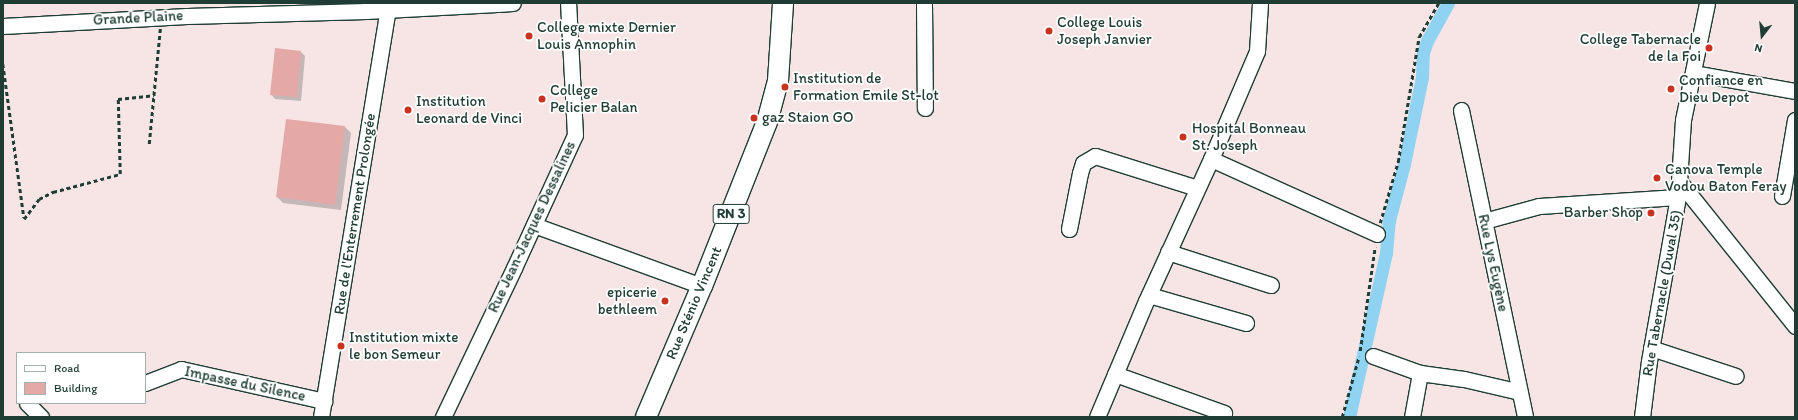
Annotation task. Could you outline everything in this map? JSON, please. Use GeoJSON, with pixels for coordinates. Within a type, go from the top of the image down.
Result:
{"type":"FeatureCollection","features":[{"type":"Feature","properties":{"kind":"main road","name":"Rue Sténio Vincent"},"geometry":{"type":"LineString","coordinates":[[646,417],[702,286],[767,122],[778,81],[783,3]]}},
{"type":"Feature","properties":{"kind":"street","name":"Grande Plaine"},"geometry":{"type":"LineString","coordinates":[[3,26],[161,17],[185,9],[513,3]]}},
{"type":"Feature","properties":{"kind":"street","name":"Rue Jean-Jacques Dessalines"},"geometry":{"type":"LineString","coordinates":[[443,417],[575,135],[568,3]]}},
{"type":"Feature","properties":{"kind":"street"},"geometry":{"type":"LineString","coordinates":[[924,3],[925,108]]}},
{"type":"Feature","properties":{"kind":"street"},"geometry":{"type":"LineString","coordinates":[[1097,417],[1149,295],[1211,159],[1257,51],[1260,3]]}},
{"type":"Feature","properties":{"kind":"street","name":"Rue Tabernacle (Duval 35)"},"geometry":{"type":"LineString","coordinates":[[1642,417],[1651,348],[1678,197],[1683,120],[1707,3]]}},
{"type":"Feature","properties":{"kind":"street","name":"Rue de l'Enterrement Prolongée"},"geometry":{"type":"LineString","coordinates":[[321,417],[389,6]]}},
{"type":"Feature","properties":{"kind":"street"},"geometry":{"type":"LineString","coordinates":[[1692,73],[1795,91]]}},
{"type":"Feature","properties":{"kind":"street","name":"Rue Lys Eugène"},"geometry":{"type":"LineString","coordinates":[[1461,110],[1499,288],[1524,417]]}},
{"type":"Feature","properties":{"kind":"street"},"geometry":{"type":"LineString","coordinates":[[1782,196],[1795,120]]}},
{"type":"Feature","properties":{"kind":"street"},"geometry":{"type":"LineString","coordinates":[[1069,229],[1083,163],[1095,156],[1197,188]]}},
{"type":"Feature","properties":{"kind":"street"},"geometry":{"type":"LineString","coordinates":[[1211,159],[1377,234]]}},
{"type":"Feature","properties":{"kind":"street"},"geometry":{"type":"LineString","coordinates":[[1679,181],[1795,326]]}},
{"type":"Feature","properties":{"kind":"street"},"geometry":{"type":"LineString","coordinates":[[1484,221],[1538,206],[1678,197]]}},
{"type":"Feature","properties":{"kind":"street"},"geometry":{"type":"LineString","coordinates":[[534,225],[702,286]]}},
{"type":"Feature","properties":{"kind":"street"},"geometry":{"type":"LineString","coordinates":[[1168,252],[1270,285]]}},
{"type":"Feature","properties":{"kind":"street"},"geometry":{"type":"LineString","coordinates":[[1149,295],[1246,323]]}},
{"type":"Feature","properties":{"kind":"street"},"geometry":{"type":"LineString","coordinates":[[1651,348],[1736,376]]}},
{"type":"Feature","properties":{"kind":"street"},"geometry":{"type":"LineString","coordinates":[[1373,356],[1420,372],[1464,379],[1520,392]]}},
{"type":"Feature","properties":{"kind":"street","name":"Impasse du Silence"},"geometry":{"type":"LineString","coordinates":[[146,383],[181,368],[324,401]]}},
{"type":"Feature","properties":{"kind":"street"},"geometry":{"type":"LineString","coordinates":[[1412,417],[1420,372]]}},
{"type":"Feature","properties":{"kind":"street"},"geometry":{"type":"LineString","coordinates":[[1115,374],[1224,413]]}},
{"type":"Feature","properties":{"kind":"street"},"geometry":{"type":"LineString","coordinates":[[28,404],[41,417]]}},
{"type":"Feature","properties":{"kind":"path"},"geometry":{"type":"LineString","coordinates":[[1342,417],[1359,355],[1377,234],[1398,162],[1419,37],[1439,3]]}},
{"type":"Feature","properties":{"kind":"path"},"geometry":{"type":"LineString","coordinates":[[150,144],[161,17]]}},
{"type":"Feature","properties":{"kind":"path"},"geometry":{"type":"LineString","coordinates":[[3,64],[24,218],[40,199],[53,192],[120,174],[118,99],[154,95]]}},
{"type":"Feature","properties":{"kind":"building"},"geometry":{"type":"Polygon","coordinates":[[[275,48],[301,51],[297,97],[270,95],[275,48]]]}},
{"type":"Feature","properties":{"kind":"building"},"geometry":{"type":"Polygon","coordinates":[[[286,119],[345,126],[335,205],[276,197],[286,119]]]}},
{"type":"Feature","properties":{"kind":"waterway"},"geometry":{"type":"LineString","coordinates":[[1349,417],[1386,253],[1389,220],[1404,164],[1422,77],[1423,53],[1427,41],[1448,3]]}},
{"type":"Feature","properties":{"kind":"place","name":"College Louis Joseph Janvier"},"geometry":{"type":"Point","coordinates":[1049,31]}},
{"type":"Feature","properties":{"kind":"place","name":"College mixte Dernier Louis Annophin"},"geometry":{"type":"Point","coordinates":[529,36]}},
{"type":"Feature","properties":{"kind":"place","name":"College Tabernacle de la Foi"},"geometry":{"type":"Point","coordinates":[1709,48]}},
{"type":"Feature","properties":{"kind":"place","name":"Institution de Formation Emile St-lot"},"geometry":{"type":"Point","coordinates":[785,87]}},
{"type":"Feature","properties":{"kind":"place","name":"Confiance en Dieu Depot"},"geometry":{"type":"Point","coordinates":[1671,89]}},
{"type":"Feature","properties":{"kind":"place","name":"College Pelicier Balan"},"geometry":{"type":"Point","coordinates":[542,99]}},
{"type":"Feature","properties":{"kind":"place","name":"Institution Leonard de Vinci"},"geometry":{"type":"Point","coordinates":[408,110]}},
{"type":"Feature","properties":{"kind":"place","name":"gaz Staion GO"},"geometry":{"type":"Point","coordinates":[754,118]}},
{"type":"Feature","properties":{"kind":"place","name":"Hospital Bonneau St. Joseph"},"geometry":{"type":"Point","coordinates":[1183,137]}},
{"type":"Feature","properties":{"kind":"place","name":"Canova Temple Vodou Baton Feray"},"geometry":{"type":"Point","coordinates":[1657,178]}},
{"type":"Feature","properties":{"kind":"place","name":"Barber Shop"},"geometry":{"type":"Point","coordinates":[1651,213]}},
{"type":"Feature","properties":{"kind":"place","name":"epicerie bethleem"},"geometry":{"type":"Point","coordinates":[665,301]}},
{"type":"Feature","properties":{"kind":"place","name":"Institution mixte le bon Semeur"},"geometry":{"type":"Point","coordinates":[341,346]}}]}
